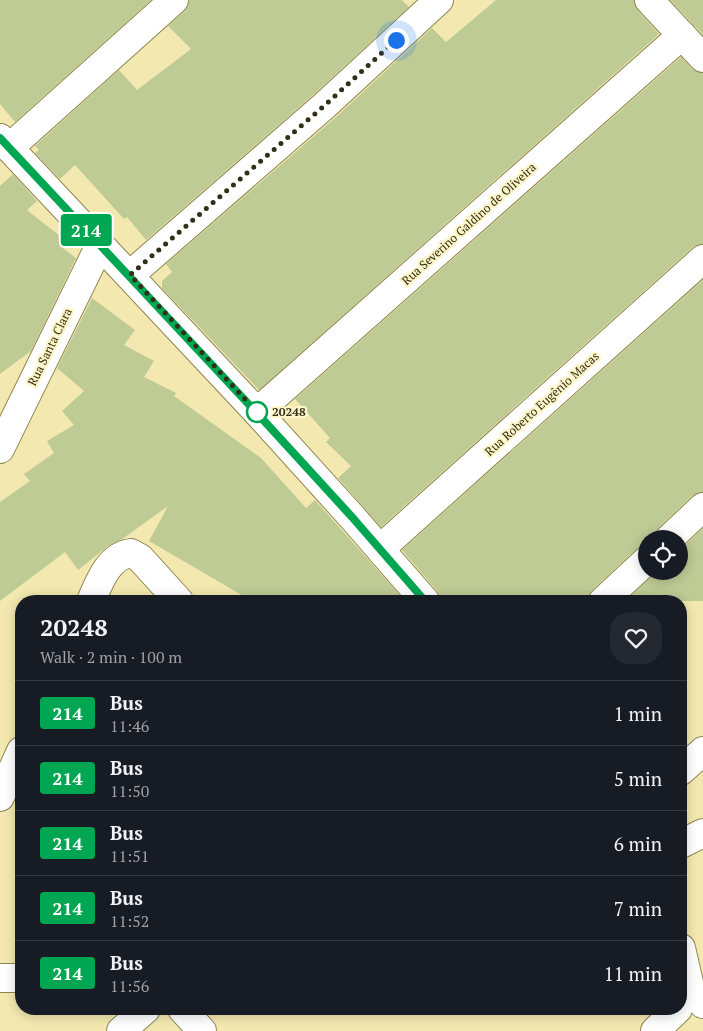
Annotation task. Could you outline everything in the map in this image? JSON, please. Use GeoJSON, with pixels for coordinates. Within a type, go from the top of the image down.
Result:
{"type":"FeatureCollection","features":[{"type":"Feature","properties":{"kind":"street"},"geometry":{"type":"LineString","coordinates":[[174,0],[4,143],[130,275],[420,595]]}},
{"type":"Feature","properties":{"kind":"street"},"geometry":{"type":"LineString","coordinates":[[130,275],[324,106],[439,0]]}},
{"type":"Feature","properties":{"kind":"street"},"geometry":{"type":"LineString","coordinates":[[649,0],[703,58]]}},
{"type":"Feature","properties":{"kind":"street","name":"Rua Severino Galdino de Oliveira"},"geometry":{"type":"LineString","coordinates":[[256,412],[682,35]]}},
{"type":"Feature","properties":{"kind":"street","name":"Rua Santa Clara"},"geometry":{"type":"LineString","coordinates":[[0,449],[100,245]]}},
{"type":"Feature","properties":{"kind":"street","name":"Rua Roberto Eugênio Macas"},"geometry":{"type":"LineString","coordinates":[[380,549],[703,259]]}},
{"type":"Feature","properties":{"kind":"street"},"geometry":{"type":"LineString","coordinates":[[679,530],[703,507]]}},
{"type":"Feature","properties":{"kind":"street"},"geometry":{"type":"LineString","coordinates":[[94,595],[112,562],[118,557],[131,553],[140,558],[173,595]]}},
{"type":"Feature","properties":{"kind":"street"},"geometry":{"type":"LineString","coordinates":[[609,595],[638,568]]}},
{"type":"Feature","properties":{"kind":"street"},"geometry":{"type":"LineString","coordinates":[[687,766],[703,751]]}},
{"type":"Feature","properties":{"kind":"street"},"geometry":{"type":"LineString","coordinates":[[0,797],[15,765]]}},
{"type":"Feature","properties":{"kind":"street"},"geometry":{"type":"LineString","coordinates":[[687,841],[703,833]]}},
{"type":"Feature","properties":{"kind":"street"},"geometry":{"type":"LineString","coordinates":[[0,978],[15,978]]}},
{"type":"Feature","properties":{"kind":"street"},"geometry":{"type":"LineString","coordinates":[[121,1031],[139,1015]]}},
{"type":"Feature","properties":{"kind":"street"},"geometry":{"type":"LineString","coordinates":[[187,1015],[202,1031]]}},
{"type":"Feature","properties":{"kind":"street"},"geometry":{"type":"LineString","coordinates":[[655,1031],[671,1015]]}},
{"type":"Feature","properties":{"kind":"building"},"geometry":{"type":"Polygon","coordinates":[[[0,0],[151,0],[15,122],[0,104],[0,0]]]}},
{"type":"Feature","properties":{"kind":"building"},"geometry":{"type":"Polygon","coordinates":[[[189,0],[402,0],[409,7],[314,94],[146,240],[127,217],[124,219],[75,165],[60,179],[35,153],[39,150],[35,146],[119,70],[137,90],[191,49],[168,26],[185,11],[189,0]]]}},
{"type":"Feature","properties":{"kind":"building"},"geometry":{"type":"Polygon","coordinates":[[[496,0],[634,0],[638,11],[659,34],[259,390],[162,288],[162,281],[172,272],[166,264],[335,118],[432,28],[446,42],[496,0]]]}},
{"type":"Feature","properties":{"kind":"building"},"geometry":{"type":"Polygon","coordinates":[[[670,0],[703,0],[703,35],[693,24],[670,0]]]}},
{"type":"Feature","properties":{"kind":"building"},"geometry":{"type":"Polygon","coordinates":[[[681,57],[692,69],[703,73],[703,244],[693,247],[381,527],[338,478],[351,466],[326,442],[330,438],[295,399],[681,57]]]}},
{"type":"Feature","properties":{"kind":"building"},"geometry":{"type":"Polygon","coordinates":[[[13,174],[37,201],[27,210],[65,240],[60,246],[76,258],[31,351],[0,374],[0,186],[13,174]]]}},
{"type":"Feature","properties":{"kind":"building"},"geometry":{"type":"Polygon","coordinates":[[[703,280],[703,492],[692,496],[657,530],[638,530],[638,549],[592,590],[590,595],[438,595],[437,591],[402,550],[703,280]]]}},
{"type":"Feature","properties":{"kind":"building"},"geometry":{"type":"Polygon","coordinates":[[[92,298],[135,330],[124,345],[154,361],[144,377],[176,393],[174,396],[261,458],[306,508],[315,500],[400,595],[242,595],[149,541],[168,506],[121,540],[108,546],[78,570],[65,552],[0,601],[0,502],[30,481],[24,474],[54,453],[47,441],[74,425],[62,411],[84,391],[57,368],[92,298]]]}},
{"type":"Feature","properties":{"kind":"building"},"geometry":{"type":"Polygon","coordinates":[[[703,528],[703,601],[687,601],[687,595],[632,595],[648,580],[688,580],[688,542],[703,528]]]}},
{"type":"Feature","properties":{"kind":"bus line","name":"214"},"geometry":{"type":"LineString","coordinates":[[0,138],[256,412],[420,595]]}},
{"type":"Feature","properties":{"kind":"place","name":"20248"},"geometry":{"type":"Point","coordinates":[257,412]}},
{"type":"Feature","properties":{"kind":"route"},"geometry":{"type":"LineString","coordinates":[[257,412],[130,275],[324,106],[396,40]]}}]}
